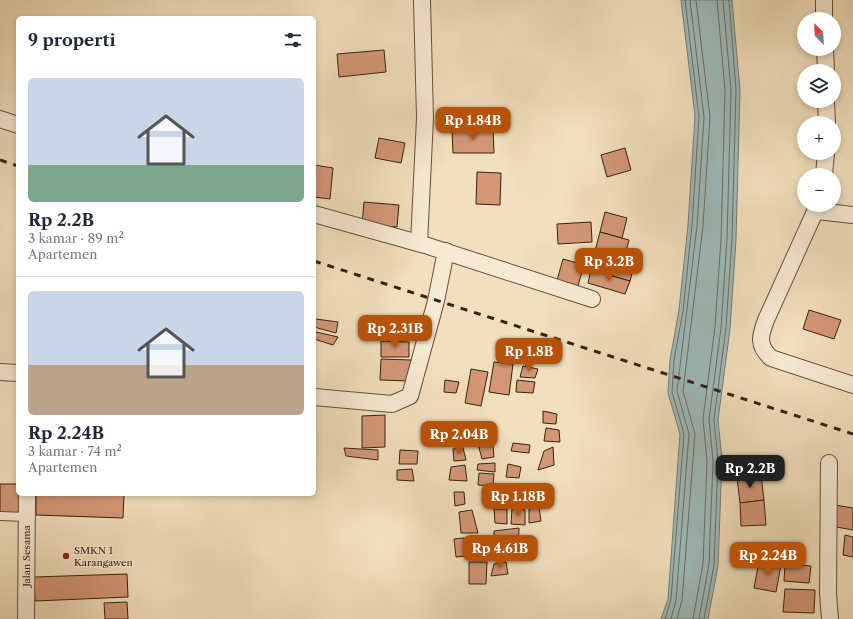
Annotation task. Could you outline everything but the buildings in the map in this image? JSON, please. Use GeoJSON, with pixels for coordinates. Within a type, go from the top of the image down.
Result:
{"type":"FeatureCollection","features":[{"type":"Feature","properties":{"kind":"street"},"geometry":{"type":"LineString","coordinates":[[419,243],[424,118],[422,0]]}},
{"type":"Feature","properties":{"kind":"street"},"geometry":{"type":"LineString","coordinates":[[824,0],[824,12]]}},
{"type":"Feature","properties":{"kind":"street"},"geometry":{"type":"LineString","coordinates":[[0,119],[16,124]]}},
{"type":"Feature","properties":{"kind":"street"},"geometry":{"type":"LineString","coordinates":[[815,212],[766,320],[761,335],[762,345],[765,352],[771,358],[853,385]]}},
{"type":"Feature","properties":{"kind":"street"},"geometry":{"type":"LineString","coordinates":[[838,212],[853,215]]}},
{"type":"Feature","properties":{"kind":"street"},"geometry":{"type":"LineString","coordinates":[[316,215],[419,243],[444,259],[592,299]]}},
{"type":"Feature","properties":{"kind":"street"},"geometry":{"type":"LineString","coordinates":[[316,397],[392,404],[410,396],[438,289],[444,259]]}},
{"type":"Feature","properties":{"kind":"street"},"geometry":{"type":"LineString","coordinates":[[0,372],[16,373]]}},
{"type":"Feature","properties":{"kind":"street"},"geometry":{"type":"LineString","coordinates":[[829,463],[828,593],[830,619]]}},
{"type":"Feature","properties":{"kind":"street","name":"Jalan Sesama"},"geometry":{"type":"LineString","coordinates":[[26,619],[27,496]]}},
{"type":"Feature","properties":{"kind":"lane"},"geometry":{"type":"LineString","coordinates":[[0,516],[26,517]]}},
{"type":"Feature","properties":{"kind":"water"},"geometry":{"type":"Polygon","coordinates":[[[681,0],[732,0],[740,90],[736,240],[730,329],[718,420],[722,460],[718,566],[708,619],[661,619],[668,599],[680,434],[668,393],[670,360],[679,310],[688,225],[695,116],[681,0]]]}},
{"type":"Feature","properties":{"kind":"railway"},"geometry":{"type":"LineString","coordinates":[[0,160],[16,165]]}},
{"type":"Feature","properties":{"kind":"railway"},"geometry":{"type":"LineString","coordinates":[[316,262],[853,434]]}},
{"type":"Feature","properties":{"kind":"place","name":"SMKN 1 Karangawen"},"geometry":{"type":"Point","coordinates":[66,556]}}]}
